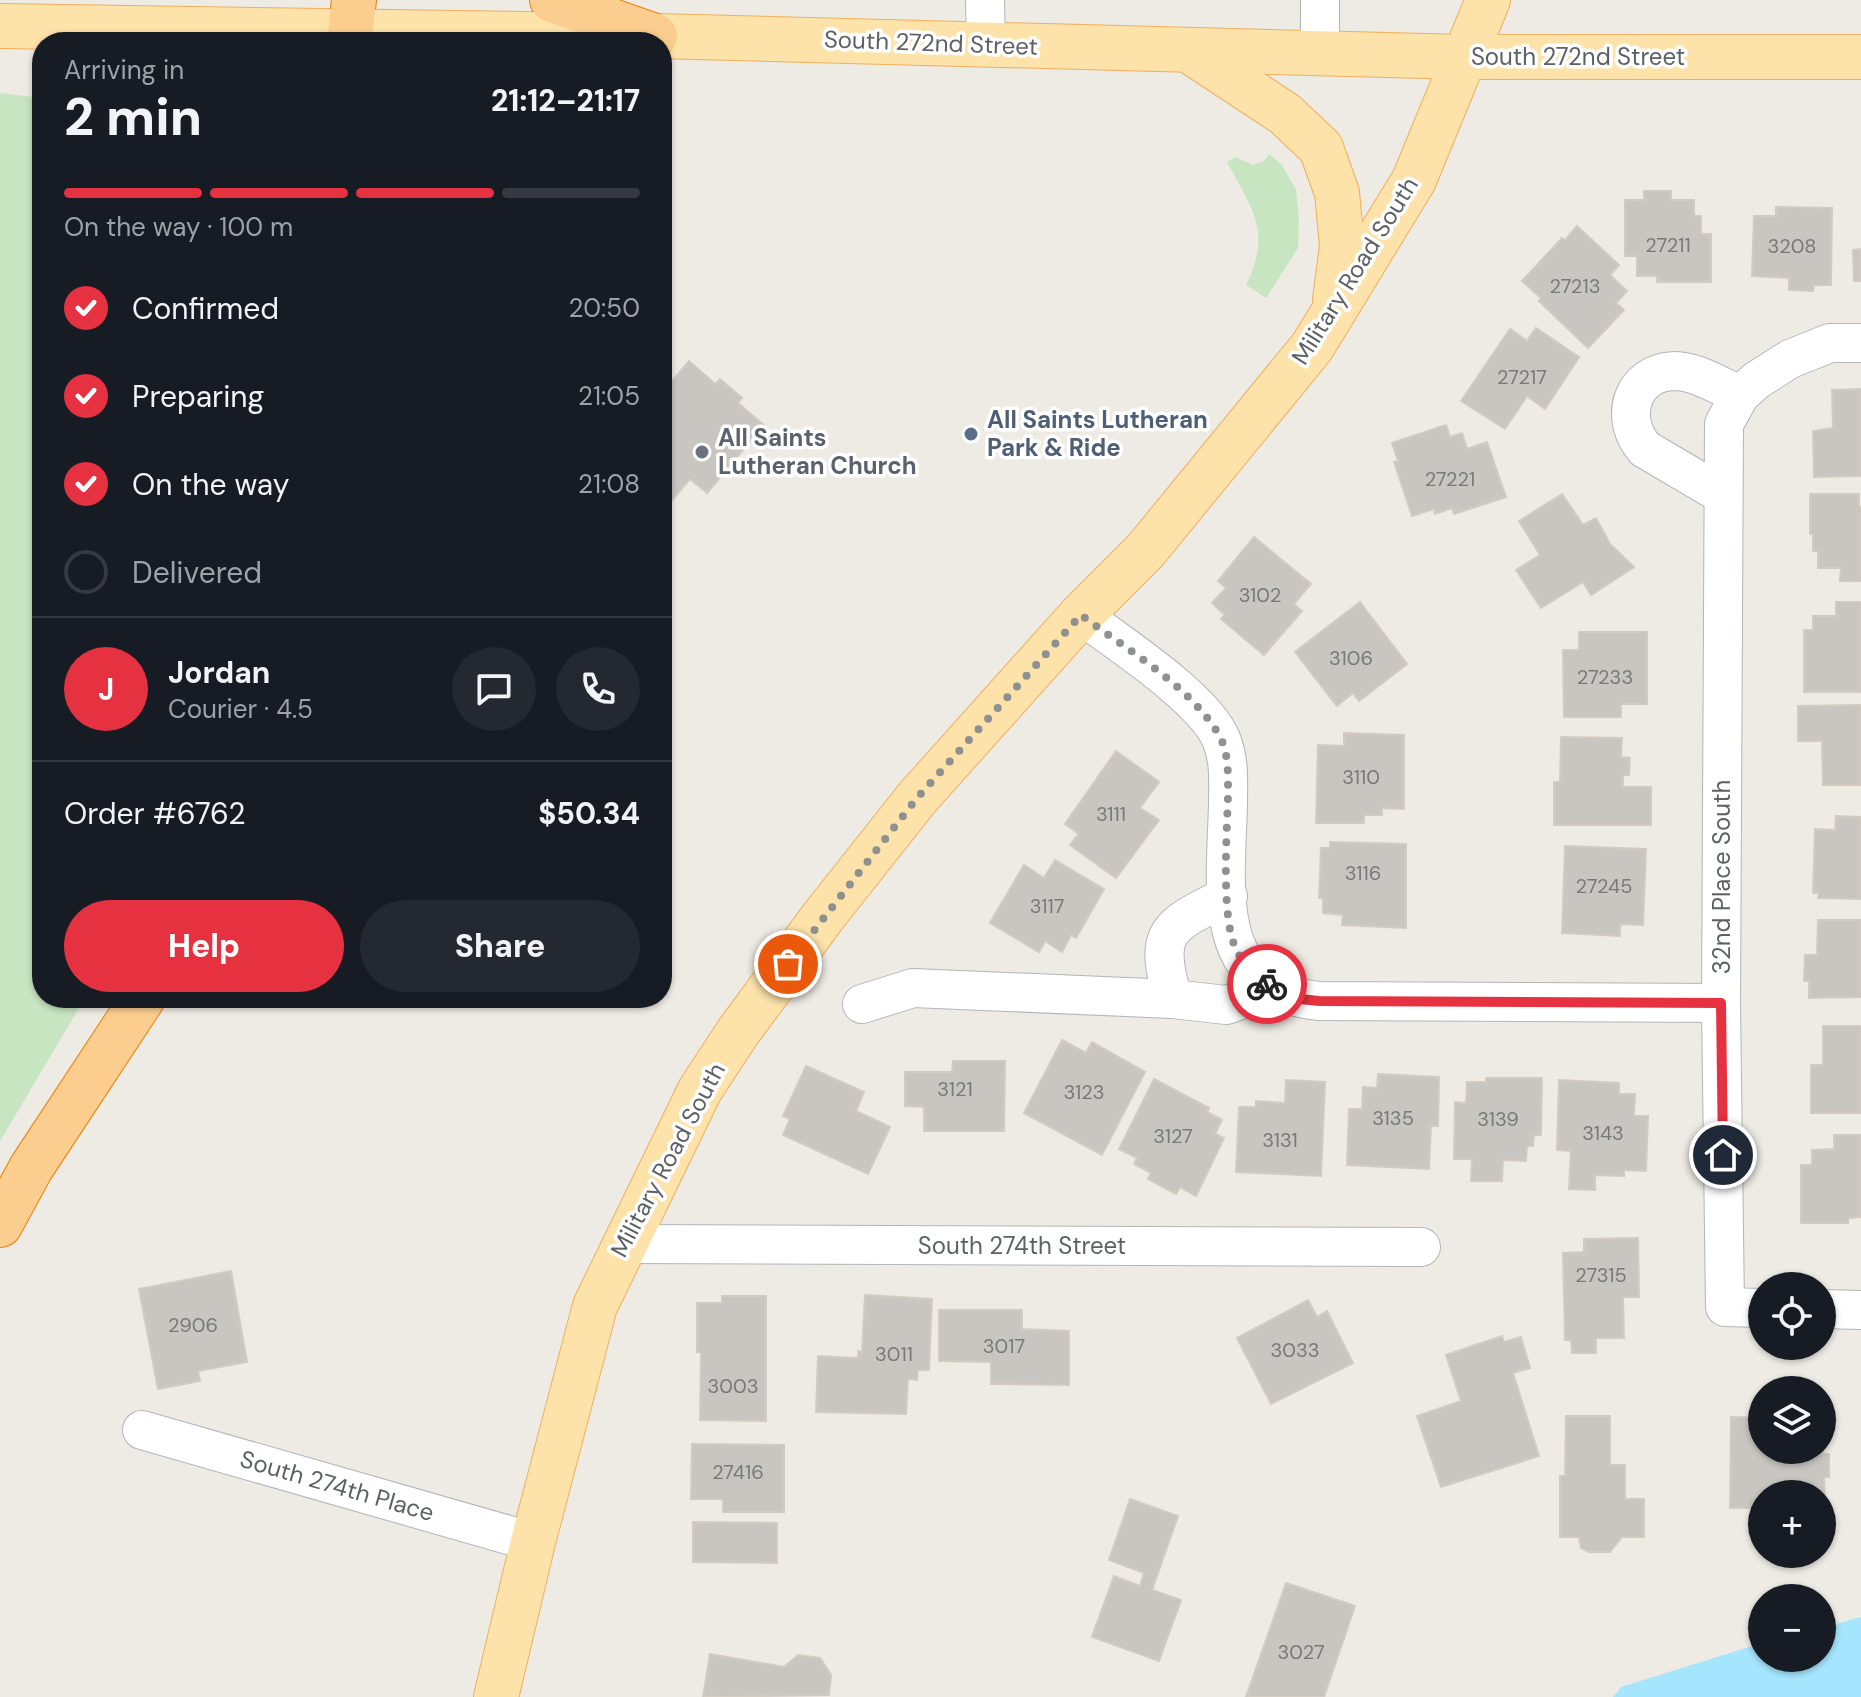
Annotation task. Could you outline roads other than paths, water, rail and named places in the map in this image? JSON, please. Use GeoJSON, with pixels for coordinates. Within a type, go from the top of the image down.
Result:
{"type":"FeatureCollection","features":[{"type":"Feature","properties":{"kind":"highway"},"geometry":{"type":"LineString","coordinates":[[552,0],[627,32]]}},
{"type":"Feature","properties":{"kind":"highway"},"geometry":{"type":"LineString","coordinates":[[0,1225],[31,1168],[136,1008]]}},
{"type":"Feature","properties":{"kind":"main road","name":"Military Road South"},"geometry":{"type":"LineString","coordinates":[[496,1697],[595,1306],[700,1090],[738,1032],[822,918],[917,798],[1081,615],[1146,550],[1312,347],[1414,180],[1488,0]]}},
{"type":"Feature","properties":{"kind":"main road","name":"South 272nd Street"},"geometry":{"type":"LineString","coordinates":[[0,26],[351,25],[498,32]]}},
{"type":"Feature","properties":{"kind":"main road","name":"South 272nd Street"},"geometry":{"type":"LineString","coordinates":[[672,39],[1465,57],[1861,57]]}},
{"type":"Feature","properties":{"kind":"main road"},"geometry":{"type":"LineString","coordinates":[[1188,50],[1285,114],[1321,148],[1337,193],[1342,246],[1333,313]]}},
{"type":"Feature","properties":{"kind":"street"},"geometry":{"type":"LineString","coordinates":[[985,0],[986,45]]}},
{"type":"Feature","properties":{"kind":"street"},"geometry":{"type":"LineString","coordinates":[[1320,0],[1320,53]]}},
{"type":"Feature","properties":{"kind":"street"},"geometry":{"type":"LineString","coordinates":[[1723,495],[1645,449],[1636,439],[1630,413],[1632,400],[1639,388],[1659,374],[1685,372],[1732,409],[1757,380],[1790,359],[1830,343],[1861,343]]}},
{"type":"Feature","properties":{"kind":"street","name":"32nd Place South"},"geometry":{"type":"LineString","coordinates":[[1732,409],[1723,495],[1721,1003],[1725,1307],[1748,1308]]}},
{"type":"Feature","properties":{"kind":"street"},"geometry":{"type":"LineString","coordinates":[[1081,615],[1181,691],[1220,737],[1228,767],[1231,936],[1237,951],[1257,977],[1274,989],[1300,999],[1319,1001],[1721,1003]]}},
{"type":"Feature","properties":{"kind":"street"},"geometry":{"type":"LineString","coordinates":[[1173,999],[1163,957],[1165,942],[1181,919],[1228,896]]}},
{"type":"Feature","properties":{"kind":"street"},"geometry":{"type":"LineString","coordinates":[[862,1004],[913,988],[1173,999],[1226,1005],[1274,989]]}},
{"type":"Feature","properties":{"kind":"street","name":"South 274th Street"},"geometry":{"type":"LineString","coordinates":[[623,1244],[1421,1247]]}},
{"type":"Feature","properties":{"kind":"street"},"geometry":{"type":"LineString","coordinates":[[1836,1309],[1861,1310]]}},
{"type":"Feature","properties":{"kind":"street","name":"South 274th Place"},"geometry":{"type":"LineString","coordinates":[[142,1430],[533,1542]]}},
{"type":"Feature","properties":{"kind":"water"},"geometry":{"type":"Polygon","coordinates":[[[1861,1617],[1861,1697],[1613,1697],[1621,1687],[1748,1647],[1748,1672],[1836,1672],[1836,1624],[1861,1617]]]}},
{"type":"Feature","properties":{"kind":"place","name":"All Saints Lutheran Park & Ride"},"geometry":{"type":"Point","coordinates":[971,434]}},
{"type":"Feature","properties":{"kind":"place","name":"All Saints Lutheran Church"},"geometry":{"type":"Point","coordinates":[702,452]}}]}
